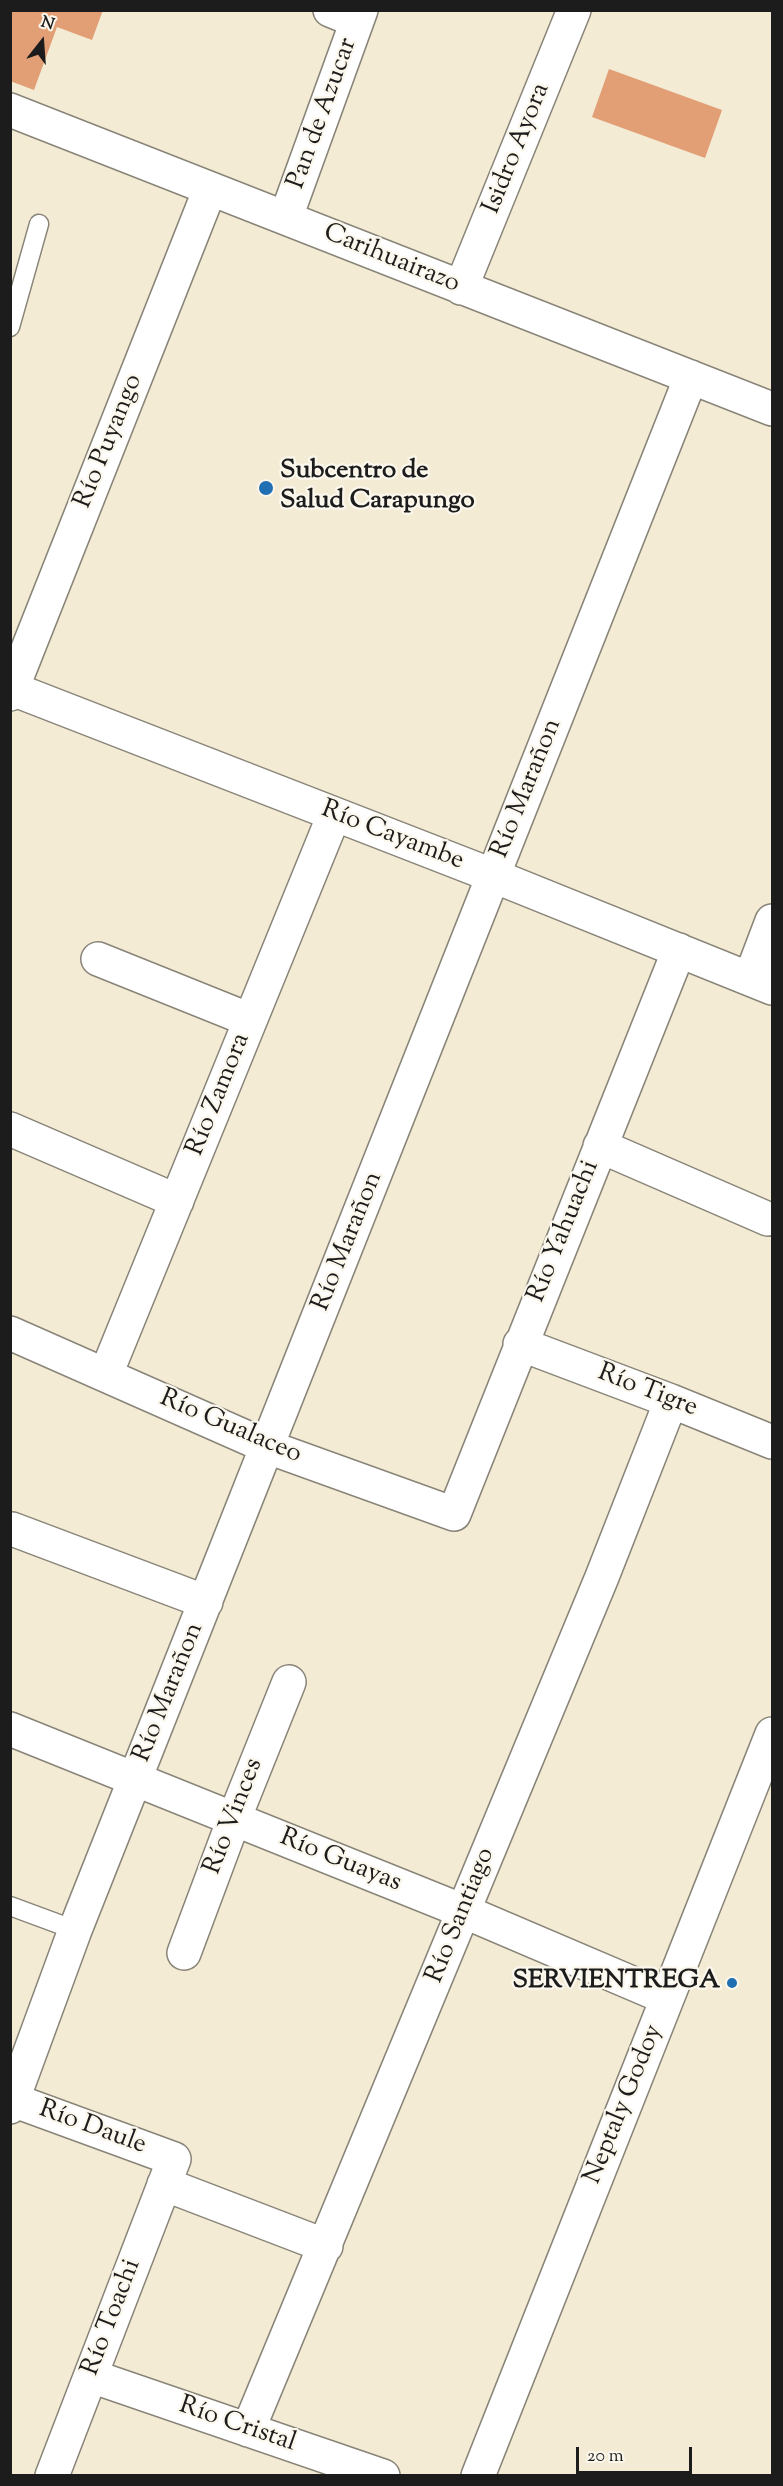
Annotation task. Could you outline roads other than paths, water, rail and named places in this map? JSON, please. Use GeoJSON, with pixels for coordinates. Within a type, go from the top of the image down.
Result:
{"type":"FeatureCollection","features":[{"type":"Feature","properties":{"kind":"street","name":"Isidro Ayora"},"geometry":{"type":"LineString","coordinates":[[461,288],[574,10]]}},
{"type":"Feature","properties":{"kind":"street","name":"Pan de Azucar"},"geometry":{"type":"LineString","coordinates":[[286,217],[350,14]]}},
{"type":"Feature","properties":{"kind":"street","name":"Carihuairazo"},"geometry":{"type":"LineString","coordinates":[[10,110],[772,409]]}},
{"type":"Feature","properties":{"kind":"street","name":"Río Puyango"},"geometry":{"type":"LineString","coordinates":[[11,690],[210,189]]}},
{"type":"Feature","properties":{"kind":"street","name":"Río Marañon"},"geometry":{"type":"LineString","coordinates":[[11,2102],[75,1930],[692,377]]}},
{"type":"Feature","properties":{"kind":"street","name":"Río Cayambe"},"geometry":{"type":"LineString","coordinates":[[11,690],[494,876],[761,983]]}},
{"type":"Feature","properties":{"kind":"street","name":"Río Zamora"},"geometry":{"type":"LineString","coordinates":[[106,1374],[334,815]]}},
{"type":"Feature","properties":{"kind":"street"},"geometry":{"type":"LineString","coordinates":[[761,983],[772,921]]}},
{"type":"Feature","properties":{"kind":"street","name":"Río Yahuachi"},"geometry":{"type":"LineString","coordinates":[[454,1514],[679,950]]}},
{"type":"Feature","properties":{"kind":"street"},"geometry":{"type":"LineString","coordinates":[[98,959],[250,1020]]}},
{"type":"Feature","properties":{"kind":"street"},"geometry":{"type":"LineString","coordinates":[[13,1136],[177,1201]]}},
{"type":"Feature","properties":{"kind":"street"},"geometry":{"type":"LineString","coordinates":[[600,1146],[768,1219]]}},
{"type":"Feature","properties":{"kind":"street","name":"Río Gualaceo"},"geometry":{"type":"LineString","coordinates":[[10,1333],[268,1447],[454,1514]]}},
{"type":"Feature","properties":{"kind":"street","name":"Río Tigre"},"geometry":{"type":"LineString","coordinates":[[520,1344],[772,1442]]}},
{"type":"Feature","properties":{"kind":"street","name":"Río Santiago"},"geometry":{"type":"LineString","coordinates":[[248,2430],[602,1577],[671,1401]]}},
{"type":"Feature","properties":{"kind":"street"},"geometry":{"type":"LineString","coordinates":[[12,1528],[206,1602]]}},
{"type":"Feature","properties":{"kind":"street","name":"Río Vinces"},"geometry":{"type":"LineString","coordinates":[[184,1953],[289,1682]]}},
{"type":"Feature","properties":{"kind":"street","name":"Río Guayas"},"geometry":{"type":"LineString","coordinates":[[10,1729],[463,1911],[667,1998]]}},
{"type":"Feature","properties":{"kind":"street","name":"Neptaly Godoy"},"geometry":{"type":"LineString","coordinates":[[478,2475],[667,1998],[771,1744]]}},
{"type":"Feature","properties":{"kind":"street","name":"Río Daule"},"geometry":{"type":"LineString","coordinates":[[11,2102],[169,2172],[326,2246]]}},
{"type":"Feature","properties":{"kind":"street","name":"Río Toachi"},"geometry":{"type":"LineString","coordinates":[[52,2475],[169,2172]]}},
{"type":"Feature","properties":{"kind":"street","name":"Río Cristal"},"geometry":{"type":"LineString","coordinates":[[91,2376],[383,2475]]}},
{"type":"Feature","properties":{"kind":"lane"},"geometry":{"type":"LineString","coordinates":[[10,327],[39,224]]}},
{"type":"Feature","properties":{"kind":"lane"},"geometry":{"type":"LineString","coordinates":[[10,1906],[75,1930]]}},
{"type":"Feature","properties":{"kind":"place","name":"Subcentro de Salud Carapungo"},"geometry":{"type":"Point","coordinates":[266,488]}},
{"type":"Feature","properties":{"kind":"place","name":"SERVIENTREGA"},"geometry":{"type":"Point","coordinates":[732,1983]}}]}
